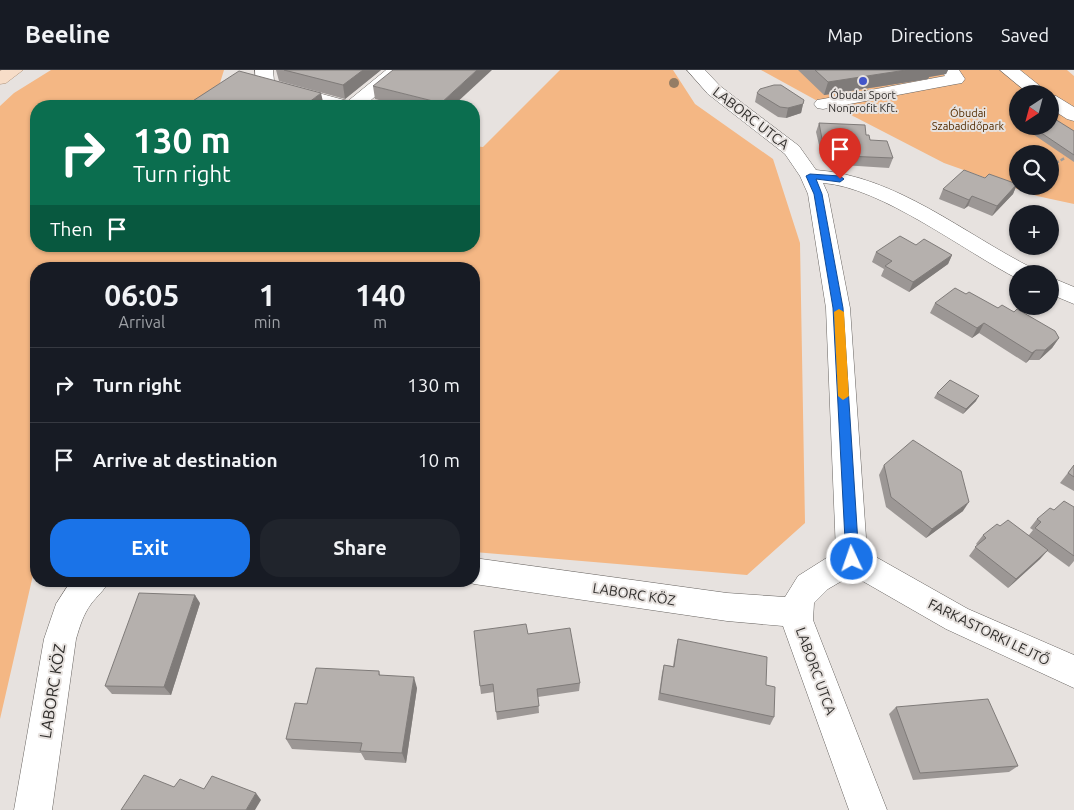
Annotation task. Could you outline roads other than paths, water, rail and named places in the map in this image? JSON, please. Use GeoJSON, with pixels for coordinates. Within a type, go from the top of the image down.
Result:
{"type":"FeatureCollection","features":[{"type":"Feature","properties":{"kind":"main road"},"geometry":{"type":"LineString","coordinates":[[0,79],[14,70]]}},
{"type":"Feature","properties":{"kind":"street"},"geometry":{"type":"LineString","coordinates":[[264,70],[265,84],[325,100]]}},
{"type":"Feature","properties":{"kind":"street"},"geometry":{"type":"LineString","coordinates":[[360,100],[398,70]]}},
{"type":"Feature","properties":{"kind":"street","name":"LABORC UTCA"},"geometry":{"type":"LineString","coordinates":[[696,70],[714,90],[792,150],[810,176],[818,194],[838,308],[852,559],[819,578],[802,591],[795,612],[868,810]]}},
{"type":"Feature","properties":{"kind":"street"},"geometry":{"type":"LineString","coordinates":[[823,104],[956,79],[950,70]]}},
{"type":"Feature","properties":{"kind":"street"},"geometry":{"type":"LineString","coordinates":[[1009,70],[1029,85]]}},
{"type":"Feature","properties":{"kind":"street"},"geometry":{"type":"LineString","coordinates":[[1059,106],[1074,115]]}},
{"type":"Feature","properties":{"kind":"street"},"geometry":{"type":"LineString","coordinates":[[810,176],[840,179],[898,203],[1010,265]]}},
{"type":"Feature","properties":{"kind":"street"},"geometry":{"type":"LineString","coordinates":[[1059,289],[1074,296]]}},
{"type":"Feature","properties":{"kind":"street","name":"FARKASTORKI LEJTŐ"},"geometry":{"type":"LineString","coordinates":[[852,559],[956,619],[1074,672]]}},
{"type":"Feature","properties":{"kind":"street","name":"LABORC KÖZ"},"geometry":{"type":"LineString","coordinates":[[480,572],[727,608],[795,612]]}},
{"type":"Feature","properties":{"kind":"street","name":"LABORC KÖZ"},"geometry":{"type":"LineString","coordinates":[[32,810],[60,639],[65,619],[72,604],[86,587]]}},
{"type":"Feature","properties":{"kind":"place","name":"Óbudai Sport Nonprofit Kft."},"geometry":{"type":"Point","coordinates":[863,81]}},
{"type":"Feature","properties":{"kind":"park label","name":"Óbudai Szabadidőpark"},"geometry":{"type":"Point","coordinates":[968,119]}}]}
